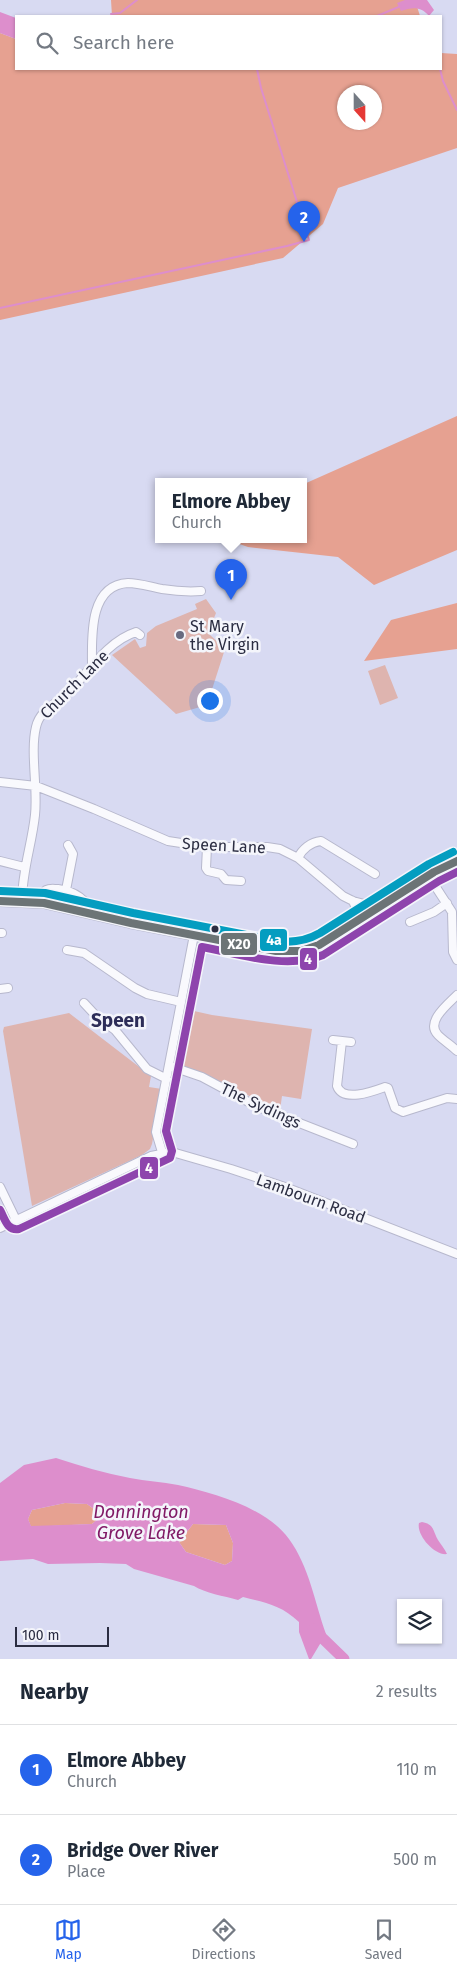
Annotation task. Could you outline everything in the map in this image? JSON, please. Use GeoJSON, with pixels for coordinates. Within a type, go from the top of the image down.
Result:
{"type":"FeatureCollection","features":[{"type":"Feature","properties":{"kind":"main road"},"geometry":{"type":"LineString","coordinates":[[0,901],[35,902],[194,935],[295,953],[318,947],[428,875],[446,865],[457,862]]}},
{"type":"Feature","properties":{"kind":"street"},"geometry":{"type":"LineString","coordinates":[[92,666],[95,612],[101,598],[112,588],[126,583],[183,592],[201,591]]}},
{"type":"Feature","properties":{"kind":"street","name":"Church Lane"},"geometry":{"type":"LineString","coordinates":[[22,901],[24,867],[34,822],[36,786],[35,728],[44,712],[67,694],[116,642],[136,632],[140,635]]}},
{"type":"Feature","properties":{"kind":"street","name":"Speen Lane"},"geometry":{"type":"LineString","coordinates":[[0,782],[36,786],[94,808],[168,841],[207,848],[267,847],[280,849],[298,858],[343,896],[353,901],[379,908]]}},
{"type":"Feature","properties":{"kind":"street"},"geometry":{"type":"LineString","coordinates":[[298,858],[300,852],[320,838],[374,874]]}},
{"type":"Feature","properties":{"kind":"street"},"geometry":{"type":"LineString","coordinates":[[66,890],[73,854],[68,845]]}},
{"type":"Feature","properties":{"kind":"street"},"geometry":{"type":"LineString","coordinates":[[207,848],[206,868],[208,871],[221,874],[226,880],[241,881]]}},
{"type":"Feature","properties":{"kind":"street"},"geometry":{"type":"LineString","coordinates":[[0,861],[24,867]]}},
{"type":"Feature","properties":{"kind":"street"},"geometry":{"type":"LineString","coordinates":[[428,875],[452,912],[453,952],[457,960]]}},
{"type":"Feature","properties":{"kind":"street"},"geometry":{"type":"LineString","coordinates":[[35,902],[41,898],[45,891],[51,889],[66,890],[78,895],[89,906],[92,914]]}},
{"type":"Feature","properties":{"kind":"street"},"geometry":{"type":"LineString","coordinates":[[353,901],[361,920]]}},
{"type":"Feature","properties":{"kind":"street"},"geometry":{"type":"LineString","coordinates":[[410,922],[448,904]]}},
{"type":"Feature","properties":{"kind":"street"},"geometry":{"type":"LineString","coordinates":[[0,1228],[162,1152],[156,1132],[194,935]]}},
{"type":"Feature","properties":{"kind":"street"},"geometry":{"type":"LineString","coordinates":[[68,950],[85,950],[147,994],[181,1002]]}},
{"type":"Feature","properties":{"kind":"street"},"geometry":{"type":"LineString","coordinates":[[457,995],[436,1018],[434,1026],[436,1034],[457,1051]]}},
{"type":"Feature","properties":{"kind":"street"},"geometry":{"type":"LineString","coordinates":[[84,1003],[98,1018],[115,1030],[147,1069],[167,1079]]}},
{"type":"Feature","properties":{"kind":"street"},"geometry":{"type":"LineString","coordinates":[[333,1040],[351,1042]]}},
{"type":"Feature","properties":{"kind":"street"},"geometry":{"type":"LineString","coordinates":[[342,1041],[337,1086],[338,1090],[343,1093],[366,1094],[385,1087],[388,1088],[395,1108],[403,1112],[447,1098],[457,1099]]}},
{"type":"Feature","properties":{"kind":"street","name":"The Sydings"},"geometry":{"type":"LineString","coordinates":[[170,1066],[202,1077],[256,1106],[352,1144]]}},
{"type":"Feature","properties":{"kind":"street","name":"Lambourn Road"},"geometry":{"type":"LineString","coordinates":[[162,1152],[178,1153],[285,1186],[457,1254]]}},
{"type":"Feature","properties":{"kind":"street"},"geometry":{"type":"LineString","coordinates":[[0,1187],[16,1220]]}},
{"type":"Feature","properties":{"kind":"shaded area"},"geometry":{"type":"Polygon","coordinates":[[[111,0],[415,0],[420,15],[112,15],[111,0]]]}},
{"type":"Feature","properties":{"kind":"shaded area"},"geometry":{"type":"Polygon","coordinates":[[[0,33],[15,39],[15,70],[442,70],[442,53],[457,54],[457,148],[338,188],[323,224],[283,258],[0,320],[0,33]]]}},
{"type":"Feature","properties":{"kind":"shaded area"},"geometry":{"type":"Polygon","coordinates":[[[457,416],[457,550],[374,585],[338,557],[248,547],[236,543],[307,543],[307,483],[457,416]]]}},
{"type":"Feature","properties":{"kind":"shaded area"},"geometry":{"type":"Polygon","coordinates":[[[206,599],[216,613],[208,633],[225,649],[207,705],[176,714],[112,655],[135,639],[140,648],[146,646],[147,633],[156,626],[197,609],[195,604],[206,599]]]}},
{"type":"Feature","properties":{"kind":"shaded area"},"geometry":{"type":"Polygon","coordinates":[[[457,603],[457,649],[364,661],[391,620],[457,603]]]}},
{"type":"Feature","properties":{"kind":"shaded area"},"geometry":{"type":"Polygon","coordinates":[[[385,665],[398,698],[380,705],[368,671],[385,665]]]}},
{"type":"Feature","properties":{"kind":"shaded area"},"geometry":{"type":"Polygon","coordinates":[[[185,1009],[212,1015],[312,1029],[301,1099],[282,1096],[280,1110],[175,1062],[185,1009]]]}},
{"type":"Feature","properties":{"kind":"shaded area"},"geometry":{"type":"Polygon","coordinates":[[[69,1013],[151,1076],[149,1087],[162,1089],[152,1144],[150,1149],[142,1155],[32,1206],[3,1031],[4,1027],[69,1013]]]}},
{"type":"Feature","properties":{"kind":"shaded area"},"geometry":{"type":"Polygon","coordinates":[[[65,1503],[87,1504],[98,1512],[98,1519],[92,1524],[31,1527],[28,1519],[32,1510],[65,1503]]]}},
{"type":"Feature","properties":{"kind":"shaded area"},"geometry":{"type":"Polygon","coordinates":[[[193,1524],[226,1525],[233,1543],[232,1561],[225,1565],[186,1552],[179,1542],[193,1524]]]}},
{"type":"Feature","properties":{"kind":"water"},"geometry":{"type":"Polygon","coordinates":[[[405,0],[427,0],[434,10],[430,15],[416,8],[401,11],[397,3],[405,0]]]}},
{"type":"Feature","properties":{"kind":"water"},"geometry":{"type":"Polygon","coordinates":[[[0,12],[15,18],[15,39],[0,33],[0,12]]]}},
{"type":"Feature","properties":{"kind":"water","name":"Donnington Grove Lake"},"geometry":{"type":"Polygon","coordinates":[[[56,1458],[121,1476],[178,1485],[207,1492],[254,1510],[279,1528],[289,1539],[302,1561],[326,1634],[311,1659],[309,1659],[299,1632],[299,1622],[286,1612],[266,1603],[243,1597],[238,1600],[204,1591],[194,1586],[134,1569],[126,1564],[48,1564],[33,1559],[0,1561],[0,1483],[24,1465],[56,1458]],[[65,1503],[32,1510],[28,1519],[31,1526],[92,1524],[98,1519],[98,1512],[87,1504],[65,1503]],[[193,1524],[179,1542],[186,1552],[225,1565],[232,1561],[233,1543],[226,1525],[193,1524]]]}},
{"type":"Feature","properties":{"kind":"water"},"geometry":{"type":"Polygon","coordinates":[[[422,1522],[431,1526],[447,1554],[437,1552],[423,1539],[419,1528],[419,1523],[422,1522]]]}},
{"type":"Feature","properties":{"kind":"waterway"},"geometry":{"type":"LineString","coordinates":[[111,14],[120,13],[137,0]]}},
{"type":"Feature","properties":{"kind":"waterway"},"geometry":{"type":"LineString","coordinates":[[379,15],[401,6]]}},
{"type":"Feature","properties":{"kind":"waterway"},"geometry":{"type":"LineString","coordinates":[[0,308],[309,240],[261,88],[257,70]]}},
{"type":"Feature","properties":{"kind":"waterway"},"geometry":{"type":"LineString","coordinates":[[440,70],[443,81],[457,110]]}},
{"type":"Feature","properties":{"kind":"waterway"},"geometry":{"type":"LineString","coordinates":[[313,1629],[344,1659]]}},
{"type":"Feature","properties":{"kind":"transit line","name":"4a"},"geometry":{"type":"LineString","coordinates":[[0,891],[45,893],[133,913],[289,942],[305,940],[320,933],[429,864],[453,852]]}},
{"type":"Feature","properties":{"kind":"transit line","name":"X20"},"geometry":{"type":"LineString","coordinates":[[0,901],[44,903],[131,923],[276,951],[301,951],[319,945],[434,872],[457,861]]}},
{"type":"Feature","properties":{"kind":"transit line","name":"4"},"geometry":{"type":"LineString","coordinates":[[0,1210],[9,1226],[19,1229],[170,1158],[172,1151],[166,1131],[202,947],[247,957],[279,961],[309,959],[323,955],[439,881],[457,872]]}},
{"type":"Feature","properties":{"kind":"place","name":"Bridge Over River"},"geometry":{"type":"Point","coordinates":[304,242]}},
{"type":"Feature","properties":{"kind":"place","name":"Elmore Abbey"},"geometry":{"type":"Point","coordinates":[231,600]}},
{"type":"Feature","properties":{"kind":"place","name":"St Mary the Virgin"},"geometry":{"type":"Point","coordinates":[180,635]}},
{"type":"Feature","properties":{"kind":"district","name":"Speen"},"geometry":{"type":"Point","coordinates":[118,1020]}}]}
